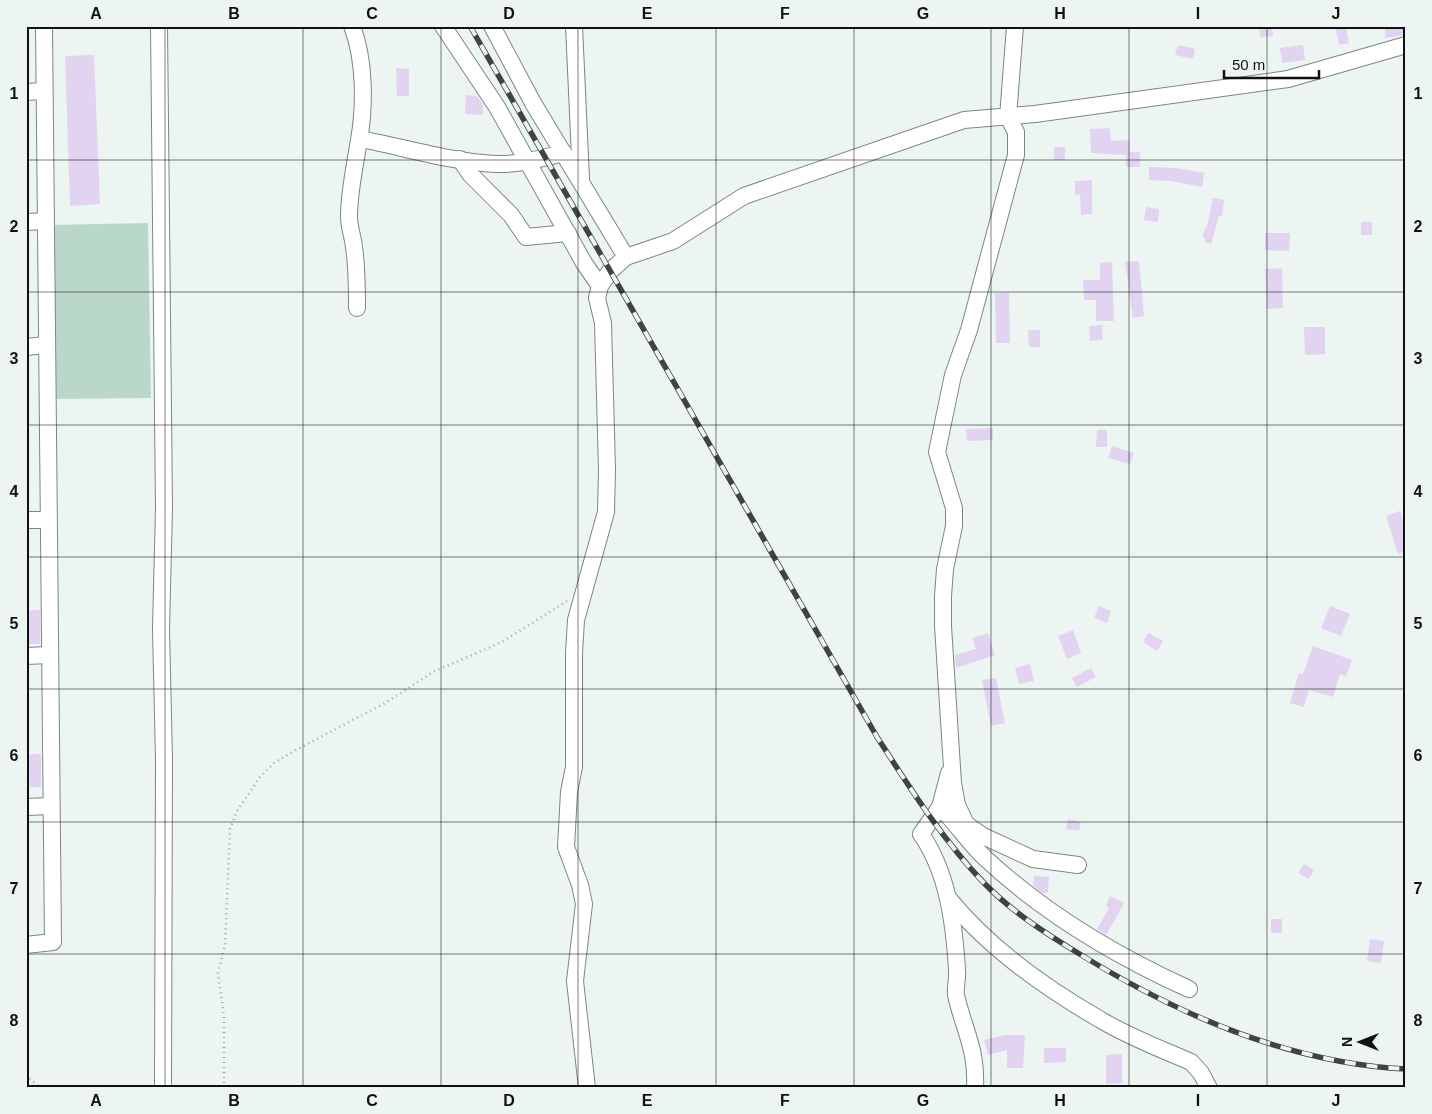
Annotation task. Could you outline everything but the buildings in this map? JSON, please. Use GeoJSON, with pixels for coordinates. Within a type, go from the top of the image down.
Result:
{"type":"FeatureCollection","features":[{"type":"Feature","properties":{"kind":"street"},"geometry":{"type":"LineString","coordinates":[[26,945],[52,942],[44,26]]}},
{"type":"Feature","properties":{"kind":"street"},"geometry":{"type":"LineString","coordinates":[[159,26],[164,508],[161,629],[164,759],[163,1088]]}},
{"type":"Feature","properties":{"kind":"street"},"geometry":{"type":"LineString","coordinates":[[352,26],[357,39],[361,68],[360,139],[353,170],[349,218],[354,247],[358,308]]}},
{"type":"Feature","properties":{"kind":"street"},"geometry":{"type":"LineString","coordinates":[[443,26],[497,107],[526,161],[600,286]]}},
{"type":"Feature","properties":{"kind":"street"},"geometry":{"type":"LineString","coordinates":[[492,26],[581,184],[626,257]]}},
{"type":"Feature","properties":{"kind":"street"},"geometry":{"type":"LineString","coordinates":[[574,26],[581,184]]}},
{"type":"Feature","properties":{"kind":"street"},"geometry":{"type":"LineString","coordinates":[[1015,26],[1008,117],[1016,132],[1016,155],[969,330],[952,375],[937,452],[954,508],[954,526],[945,569],[943,604],[952,783],[957,805],[966,824],[983,836],[1033,859],[1078,865]]}},
{"type":"Feature","properties":{"kind":"street"},"geometry":{"type":"LineString","coordinates":[[587,1088],[575,981],[584,904],[580,885],[566,847],[569,792],[574,767],[574,653],[576,620],[606,512],[607,470],[603,333],[597,298],[600,286],[610,271],[626,257],[673,241],[744,196],[964,120],[1008,117],[1288,79],[1406,45]]}},
{"type":"Feature","properties":{"kind":"street"},"geometry":{"type":"LineString","coordinates":[[26,92],[44,92]]}},
{"type":"Feature","properties":{"kind":"street"},"geometry":{"type":"LineString","coordinates":[[360,139],[460,159],[498,164],[526,161],[564,153]]}},
{"type":"Feature","properties":{"kind":"street"},"geometry":{"type":"LineString","coordinates":[[460,159],[470,174],[511,215],[526,237],[568,233]]}},
{"type":"Feature","properties":{"kind":"street"},"geometry":{"type":"LineString","coordinates":[[26,222],[45,221]]}},
{"type":"Feature","properties":{"kind":"street"},"geometry":{"type":"LineString","coordinates":[[26,347],[46,345]]}},
{"type":"Feature","properties":{"kind":"street"},"geometry":{"type":"LineString","coordinates":[[26,520],[48,520]]}},
{"type":"Feature","properties":{"kind":"street"},"geometry":{"type":"LineString","coordinates":[[26,656],[49,655]]}},
{"type":"Feature","properties":{"kind":"street"},"geometry":{"type":"LineString","coordinates":[[952,764],[940,807],[921,834],[928,846],[949,899],[958,971],[956,994],[976,1059],[975,1088]]}},
{"type":"Feature","properties":{"kind":"street"},"geometry":{"type":"LineString","coordinates":[[26,807],[51,806]]}},
{"type":"Feature","properties":{"kind":"street"},"geometry":{"type":"LineString","coordinates":[[940,807],[984,857],[1070,926],[1147,970],[1189,989]]}},
{"type":"Feature","properties":{"kind":"street"},"geometry":{"type":"LineString","coordinates":[[949,899],[973,928],[1024,969],[1102,1021],[1191,1062],[1201,1073],[1209,1088]]}},
{"type":"Feature","properties":{"kind":"path"},"geometry":{"type":"LineString","coordinates":[[224,1088],[224,1016],[218,973],[225,945],[230,829],[237,811],[260,777],[274,763],[287,755],[387,702],[433,672],[502,642],[583,591]]}},
{"type":"Feature","properties":{"kind":"path"},"geometry":{"type":"LineString","coordinates":[[26,1075],[40,1088]]}},
{"type":"Feature","properties":{"kind":"green space"},"geometry":{"type":"Polygon","coordinates":[[[148,223],[151,398],[51,399],[49,225],[148,223]]]}},
{"type":"Feature","properties":{"kind":"railway"},"geometry":{"type":"LineString","coordinates":[[470,26],[877,737],[927,813],[954,849],[984,883],[1005,903],[1066,945],[1115,975],[1194,1015],[1235,1032],[1319,1057],[1362,1065],[1406,1069]]}}]}
